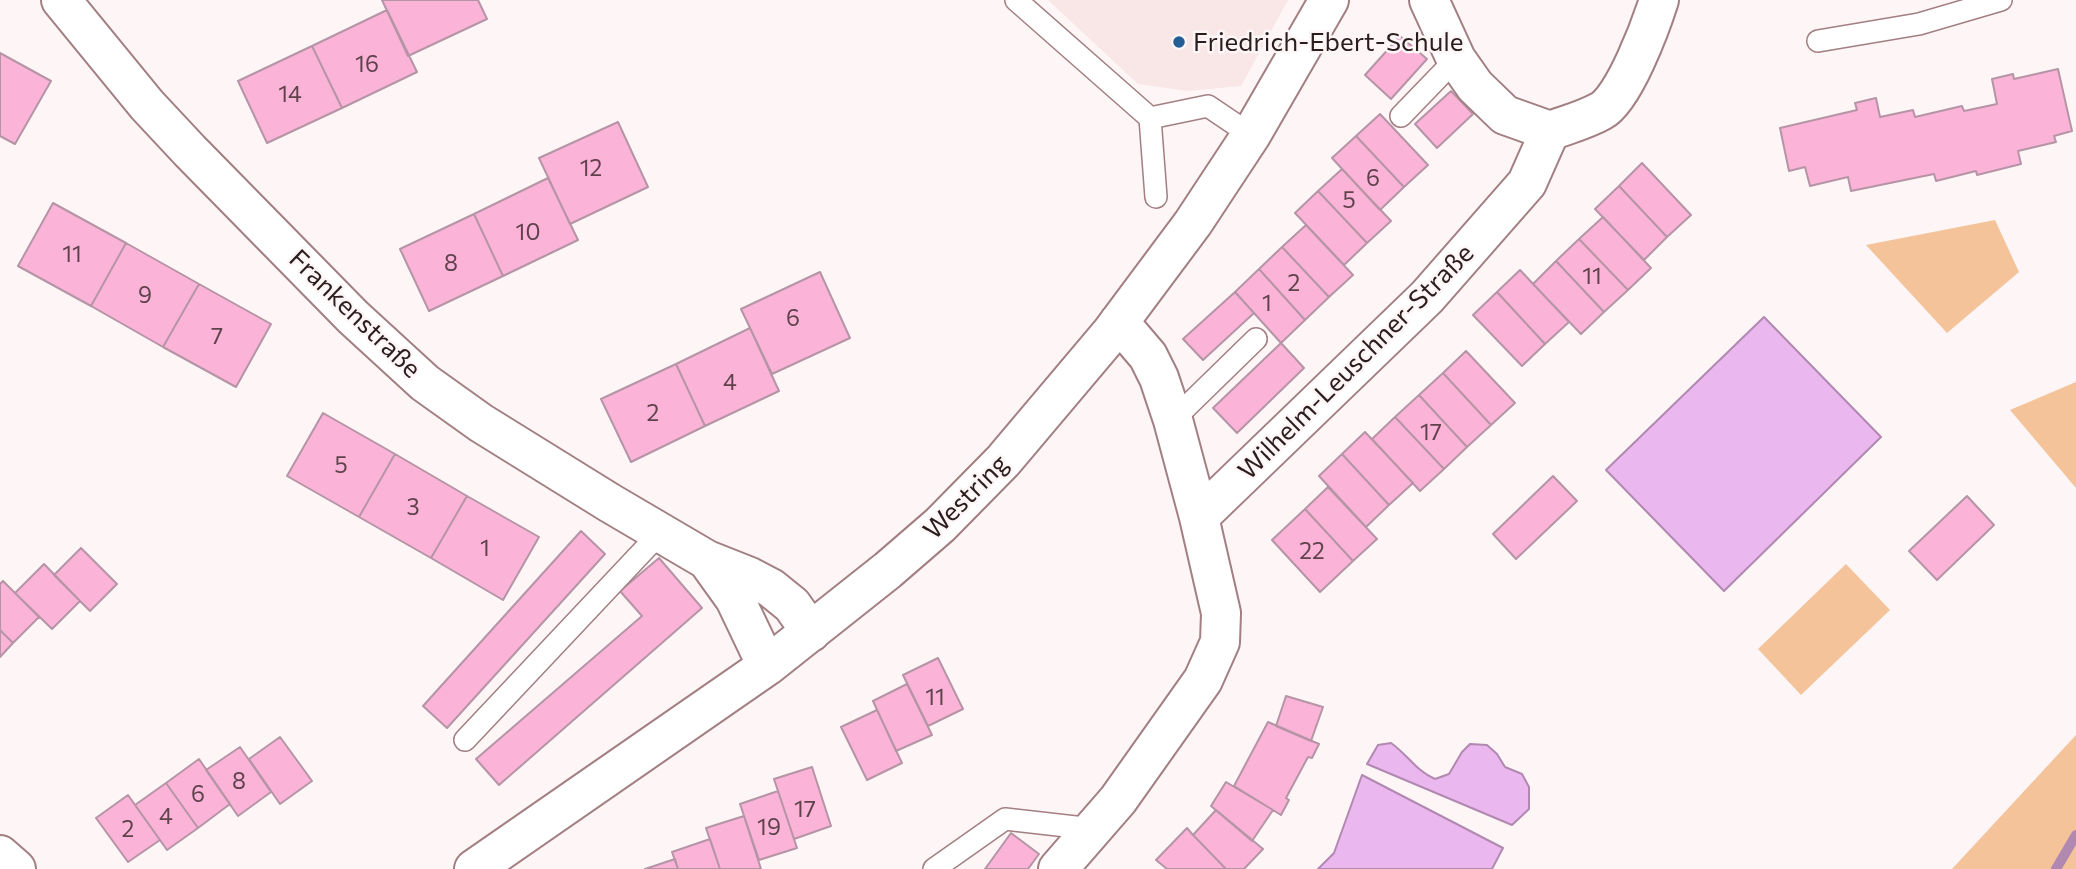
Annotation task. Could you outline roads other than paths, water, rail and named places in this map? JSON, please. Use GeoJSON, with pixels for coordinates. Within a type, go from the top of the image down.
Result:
{"type":"FeatureCollection","features":[{"type":"Feature","properties":{"kind":"street","name":"Frankenstraße"},"geometry":{"type":"LineString","coordinates":[[61,0],[147,104],[190,151],[353,317],[425,383],[481,423],[707,561],[771,588],[792,605],[811,632]]}},
{"type":"Feature","properties":{"kind":"street","name":"Westring"},"geometry":{"type":"LineString","coordinates":[[474,869],[767,666],[888,570],[949,516],[1003,461],[1119,322],[1193,223],[1251,135],[1329,0]]}},
{"type":"Feature","properties":{"kind":"street"},"geometry":{"type":"LineString","coordinates":[[1429,0],[1456,59],[1475,86],[1505,115],[1550,131],[1604,110],[1622,86],[1646,40],[1659,0]]}},
{"type":"Feature","properties":{"kind":"street","name":"Wilhelm-Leuschner-Straße"},"geometry":{"type":"LineString","coordinates":[[1199,517],[1427,298],[1527,183],[1550,131]]}},
{"type":"Feature","properties":{"kind":"street"},"geometry":{"type":"LineString","coordinates":[[1058,869],[1118,800],[1203,680],[1220,642],[1221,613],[1173,420],[1159,378],[1148,356],[1119,322]]}},
{"type":"Feature","properties":{"kind":"street","name":"Frankenstraße"},"geometry":{"type":"LineString","coordinates":[[707,561],[735,599],[767,666]]}},
{"type":"Feature","properties":{"kind":"street"},"geometry":{"type":"LineString","coordinates":[[0,855],[16,869]]}},
{"type":"Feature","properties":{"kind":"lane"},"geometry":{"type":"LineString","coordinates":[[1016,0],[1150,118],[1156,197]]}},
{"type":"Feature","properties":{"kind":"lane"},"geometry":{"type":"LineString","coordinates":[[1818,41],[1919,24],[2001,0]]}},
{"type":"Feature","properties":{"kind":"lane"},"geometry":{"type":"LineString","coordinates":[[1401,116],[1456,59]]}},
{"type":"Feature","properties":{"kind":"lane"},"geometry":{"type":"LineString","coordinates":[[1150,118],[1208,106],[1251,135]]}},
{"type":"Feature","properties":{"kind":"lane"},"geometry":{"type":"LineString","coordinates":[[1173,420],[1256,339]]}},
{"type":"Feature","properties":{"kind":"lane"},"geometry":{"type":"LineString","coordinates":[[465,740],[661,532]]}},
{"type":"Feature","properties":{"kind":"lane"},"geometry":{"type":"LineString","coordinates":[[934,869],[1006,819],[1093,829]]}},
{"type":"Feature","properties":{"kind":"waterway"},"geometry":{"type":"LineString","coordinates":[[2056,869],[2076,835]]}},
{"type":"Feature","properties":{"kind":"place","name":"Friedrich-Ebert-Schule"},"geometry":{"type":"Point","coordinates":[1179,42]}}]}
